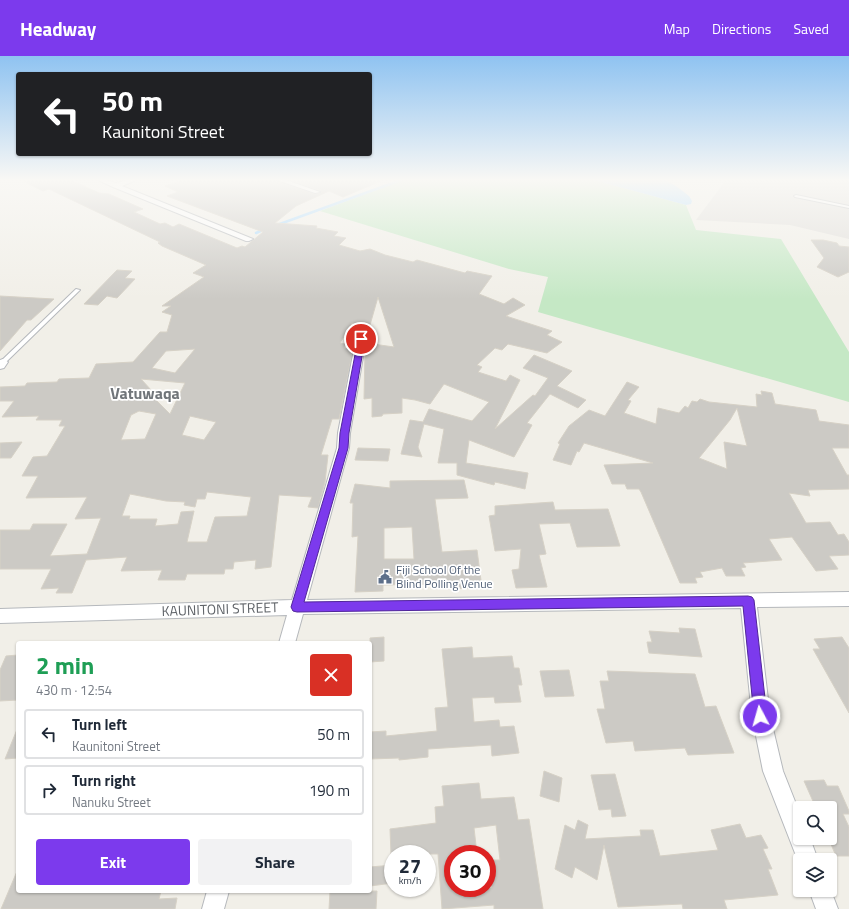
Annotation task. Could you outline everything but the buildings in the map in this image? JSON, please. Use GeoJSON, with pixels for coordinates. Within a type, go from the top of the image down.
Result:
{"type":"FeatureCollection","features":[{"type":"Feature","properties":{"kind":"street"},"geometry":{"type":"LineString","coordinates":[[200,220],[249,239]]}},
{"type":"Feature","properties":{"kind":"street"},"geometry":{"type":"LineString","coordinates":[[288,641],[343,448],[344,433],[361,339]]}},
{"type":"Feature","properties":{"kind":"street","name":"KAUNITONI STREET"},"geometry":{"type":"LineString","coordinates":[[0,616],[297,607],[849,599]]}},
{"type":"Feature","properties":{"kind":"street"},"geometry":{"type":"LineString","coordinates":[[748,600],[760,716],[773,771],[805,853]]}},
{"type":"Feature","properties":{"kind":"street"},"geometry":{"type":"LineString","coordinates":[[213,909],[217,893]]}},
{"type":"Feature","properties":{"kind":"street"},"geometry":{"type":"LineString","coordinates":[[823,897],[827,909]]}},
{"type":"Feature","properties":{"kind":"lane"},"geometry":{"type":"LineString","coordinates":[[2,364],[78,290]]}},
{"type":"Feature","properties":{"kind":"shaded area"},"geometry":{"type":"Polygon","coordinates":[[[696,220],[849,220],[849,239],[790,225],[696,220]]]}},
{"type":"Feature","properties":{"kind":"green space"},"geometry":{"type":"Polygon","coordinates":[[[349,220],[692,220],[696,230],[781,239],[849,352],[849,402],[538,312],[548,277],[509,269],[349,220]]]}},
{"type":"Feature","properties":{"kind":"waterway"},"geometry":{"type":"LineString","coordinates":[[277,225],[291,220]]}},
{"type":"Feature","properties":{"kind":"waterway"},"geometry":{"type":"LineString","coordinates":[[256,233],[265,229]]}},
{"type":"Feature","properties":{"kind":"place","name":"Fiji School Of the Blind Polling Venue"},"geometry":{"type":"Point","coordinates":[385,577]}},
{"type":"Feature","properties":{"kind":"district","name":"Vatuwaqa"},"geometry":{"type":"Point","coordinates":[145,393]}},
{"type":"Feature","properties":{"kind":"route"},"geometry":{"type":"LineString","coordinates":[[361,339],[344,433],[343,448],[297,607],[748,600],[760,716]]}}]}
